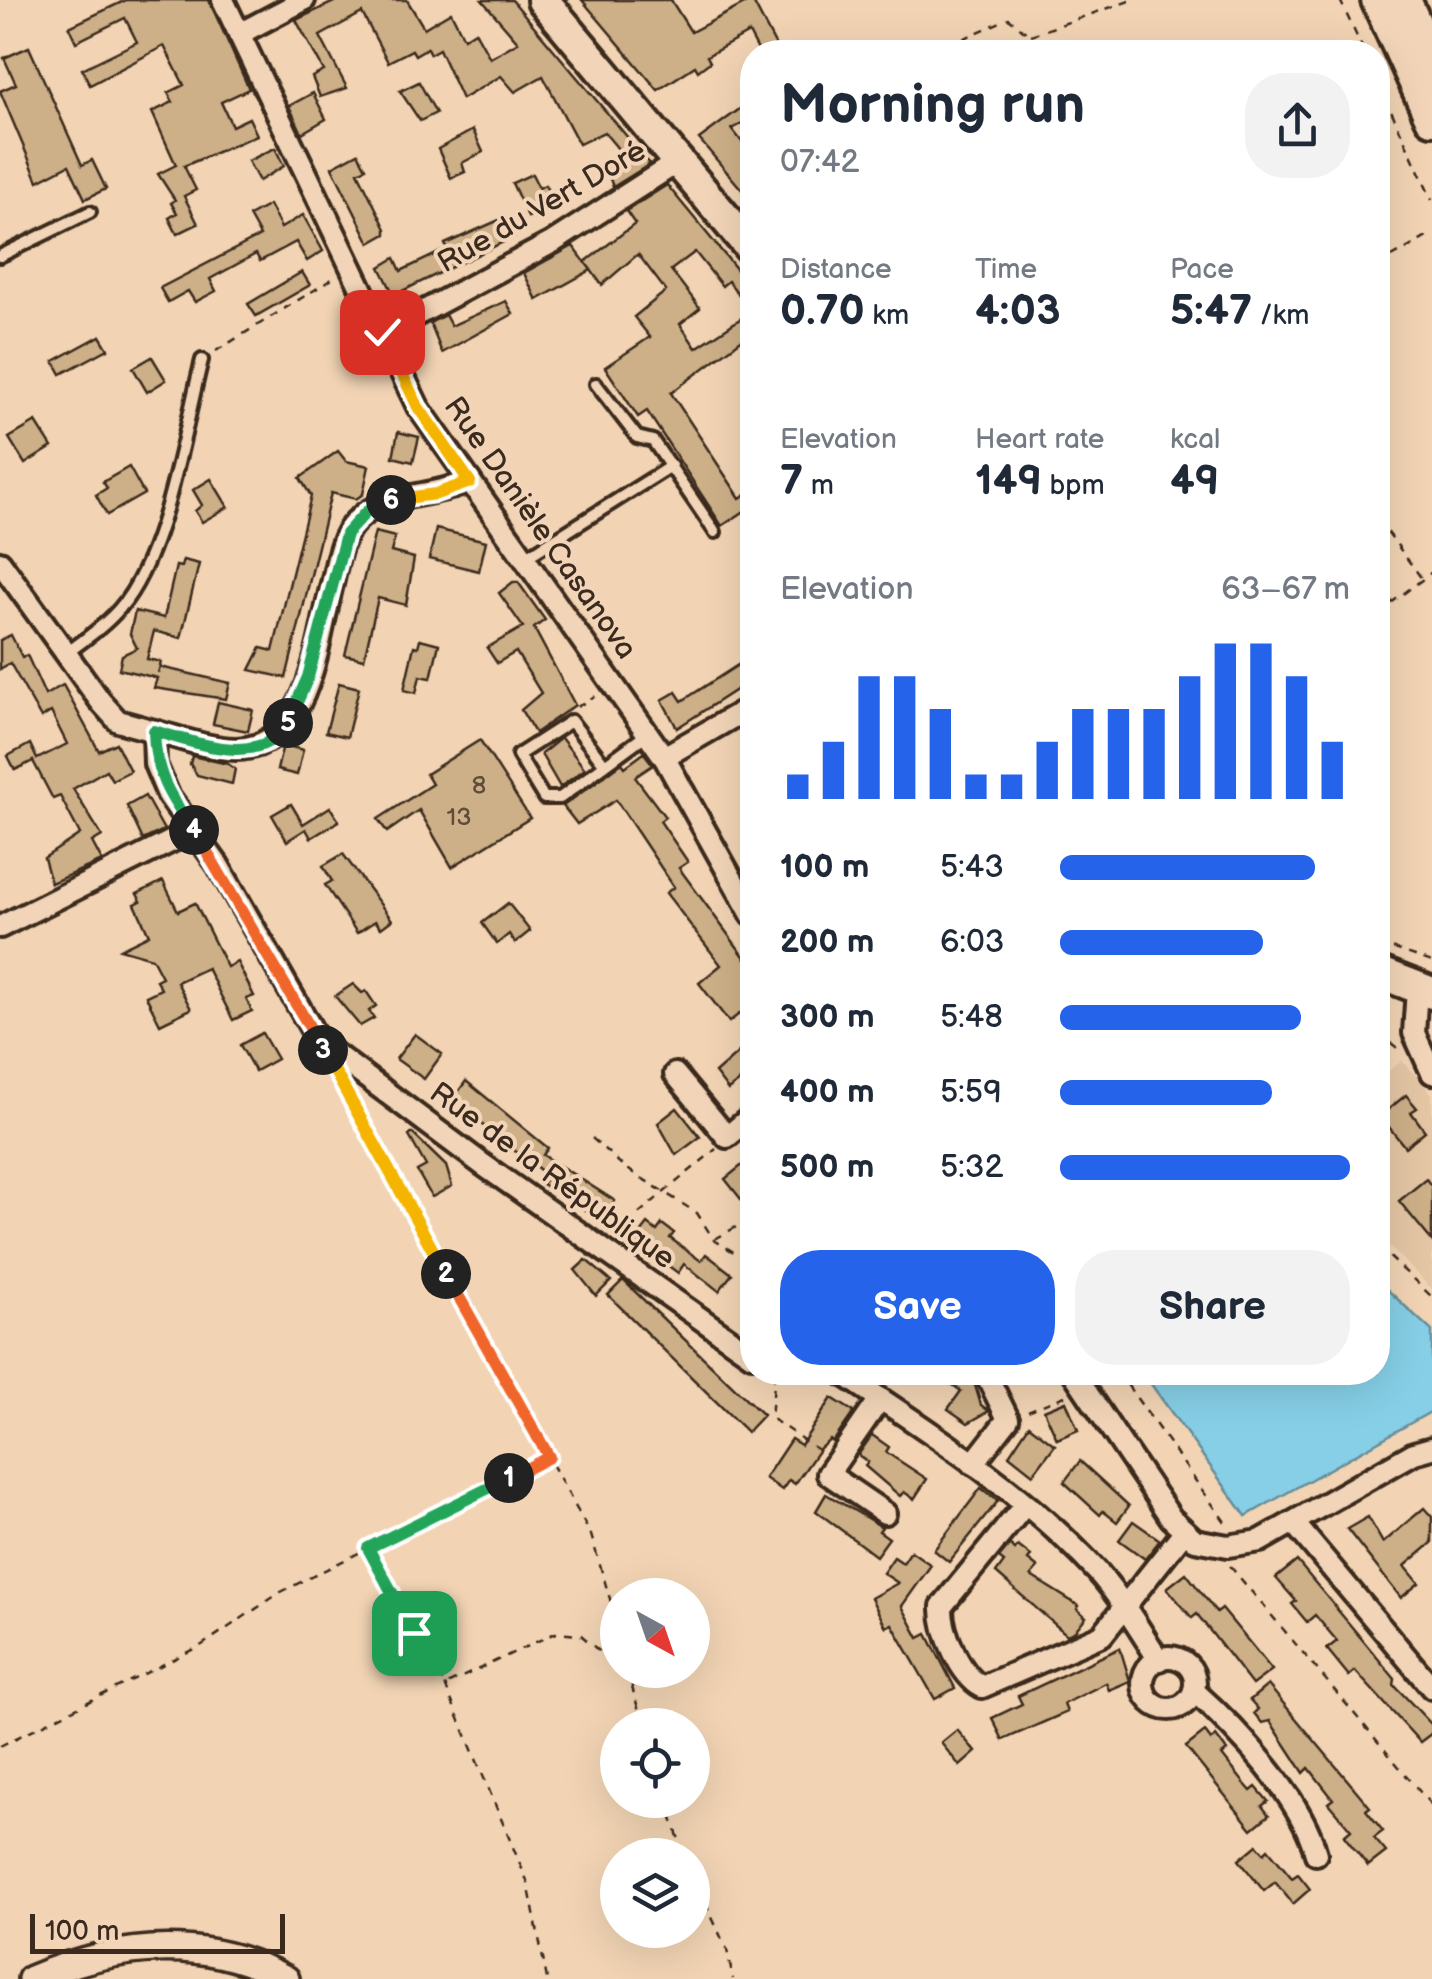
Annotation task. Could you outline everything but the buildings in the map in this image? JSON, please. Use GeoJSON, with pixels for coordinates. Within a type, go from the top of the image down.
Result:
{"type":"FeatureCollection","features":[{"type":"Feature","properties":{"kind":"main road"},"geometry":{"type":"LineString","coordinates":[[543,0],[740,235]]}},
{"type":"Feature","properties":{"kind":"main road"},"geometry":{"type":"LineString","coordinates":[[1378,0],[1432,118]]}},
{"type":"Feature","properties":{"kind":"main road"},"geometry":{"type":"LineString","coordinates":[[1404,0],[1432,62]]}},
{"type":"Feature","properties":{"kind":"main road"},"geometry":{"type":"LineString","coordinates":[[1390,974],[1427,982]]}},
{"type":"Feature","properties":{"kind":"street","name":"Rue Danièle Casanova"},"geometry":{"type":"LineString","coordinates":[[223,0],[418,407],[664,757],[740,893]]}},
{"type":"Feature","properties":{"kind":"street"},"geometry":{"type":"LineString","coordinates":[[239,34],[304,0]]}},
{"type":"Feature","properties":{"kind":"street","name":"Rue du Vert Doré"},"geometry":{"type":"LineString","coordinates":[[382,332],[553,242],[679,161]]}},
{"type":"Feature","properties":{"kind":"street"},"geometry":{"type":"LineString","coordinates":[[0,562],[118,721],[233,749],[273,738],[293,715],[308,677],[341,550],[354,522],[391,500],[436,494],[470,482]]}},
{"type":"Feature","properties":{"kind":"street"},"geometry":{"type":"LineString","coordinates":[[664,757],[740,713]]}},
{"type":"Feature","properties":{"kind":"street"},"geometry":{"type":"LineString","coordinates":[[154,731],[155,764],[168,795],[194,830],[319,1042]]}},
{"type":"Feature","properties":{"kind":"street"},"geometry":{"type":"LineString","coordinates":[[0,928],[194,830]]}},
{"type":"Feature","properties":{"kind":"street"},"geometry":{"type":"LineString","coordinates":[[1426,1064],[1414,1034],[1427,982]]}},
{"type":"Feature","properties":{"kind":"street","name":"Rue de la République"},"geometry":{"type":"LineString","coordinates":[[319,1042],[740,1346]]}},
{"type":"Feature","properties":{"kind":"street"},"geometry":{"type":"LineString","coordinates":[[675,1074],[726,1137],[740,1126]]}},
{"type":"Feature","properties":{"kind":"street"},"geometry":{"type":"LineString","coordinates":[[859,1385],[973,1464],[1079,1553],[1126,1608],[1159,1660]]}},
{"type":"Feature","properties":{"kind":"street"},"geometry":{"type":"LineString","coordinates":[[973,1464],[1008,1419],[991,1385]]}},
{"type":"Feature","properties":{"kind":"street"},"geometry":{"type":"LineString","coordinates":[[1081,1385],[1183,1533],[1211,1544],[1260,1541],[1414,1453],[1432,1448]]}},
{"type":"Feature","properties":{"kind":"street"},"geometry":{"type":"LineString","coordinates":[[880,1399],[828,1474],[885,1513]]}},
{"type":"Feature","properties":{"kind":"street"},"geometry":{"type":"LineString","coordinates":[[1024,1506],[942,1606],[944,1628],[973,1682],[989,1686],[1088,1644],[1112,1626],[1183,1533]]}},
{"type":"Feature","properties":{"kind":"street"},"geometry":{"type":"LineString","coordinates":[[1294,1522],[1432,1688]]}},
{"type":"Feature","properties":{"kind":"street"},"geometry":{"type":"LineString","coordinates":[[1194,1690],[1176,1708],[1152,1702],[1144,1679],[1159,1660],[1175,1658],[1189,1667],[1194,1690],[1237,1733],[1291,1803],[1306,1824],[1316,1854]]}},
{"type":"Feature","properties":{"kind":"street"},"geometry":{"type":"LineString","coordinates":[[30,1979],[111,1953],[162,1947],[232,1956],[286,1979]]}},
{"type":"Feature","properties":{"kind":"lane"},"geometry":{"type":"LineString","coordinates":[[0,256],[90,212]]}},
{"type":"Feature","properties":{"kind":"lane"},"geometry":{"type":"LineString","coordinates":[[66,653],[98,630],[136,585],[154,546],[202,360]]}},
{"type":"Feature","properties":{"kind":"lane"},"geometry":{"type":"LineString","coordinates":[[596,384],[637,438],[653,441],[715,532]]}},
{"type":"Feature","properties":{"kind":"lane"},"geometry":{"type":"LineString","coordinates":[[525,558],[671,466]]}},
{"type":"Feature","properties":{"kind":"lane"},"geometry":{"type":"LineString","coordinates":[[605,765],[571,721],[518,755],[550,800],[560,798],[605,765],[647,734]]}},
{"type":"Feature","properties":{"kind":"path"},"geometry":{"type":"LineString","coordinates":[[1029,35],[1132,0]]}},
{"type":"Feature","properties":{"kind":"path"},"geometry":{"type":"LineString","coordinates":[[1340,0],[1358,40]]}},
{"type":"Feature","properties":{"kind":"path"},"geometry":{"type":"LineString","coordinates":[[960,40],[1008,18],[1032,40]]}},
{"type":"Feature","properties":{"kind":"path"},"geometry":{"type":"LineString","coordinates":[[1390,108],[1432,200]]}},
{"type":"Feature","properties":{"kind":"path"},"geometry":{"type":"LineString","coordinates":[[1390,258],[1432,234]]}},
{"type":"Feature","properties":{"kind":"path"},"geometry":{"type":"LineString","coordinates":[[202,360],[351,268]]}},
{"type":"Feature","properties":{"kind":"path"},"geometry":{"type":"LineString","coordinates":[[1390,535],[1422,579]]}},
{"type":"Feature","properties":{"kind":"path"},"geometry":{"type":"LineString","coordinates":[[1390,605],[1432,572]]}},
{"type":"Feature","properties":{"kind":"path"},"geometry":{"type":"LineString","coordinates":[[576,708],[614,684]]}},
{"type":"Feature","properties":{"kind":"path"},"geometry":{"type":"LineString","coordinates":[[1390,953],[1427,982]]}},
{"type":"Feature","properties":{"kind":"path"},"geometry":{"type":"LineString","coordinates":[[319,1042],[592,1535],[604,1578]]}},
{"type":"Feature","properties":{"kind":"path"},"geometry":{"type":"LineString","coordinates":[[1390,1046],[1426,1064]]}},
{"type":"Feature","properties":{"kind":"path"},"geometry":{"type":"LineString","coordinates":[[599,1246],[726,1137]]}},
{"type":"Feature","properties":{"kind":"path"},"geometry":{"type":"LineString","coordinates":[[592,1138],[624,1167],[697,1213],[714,1240],[740,1256]]}},
{"type":"Feature","properties":{"kind":"path"},"geometry":{"type":"LineString","coordinates":[[714,1240],[740,1225]]}},
{"type":"Feature","properties":{"kind":"path"},"geometry":{"type":"LineString","coordinates":[[1390,1257],[1432,1297]]}},
{"type":"Feature","properties":{"kind":"path"},"geometry":{"type":"LineString","coordinates":[[773,1385],[771,1418],[836,1462]]}},
{"type":"Feature","properties":{"kind":"path"},"geometry":{"type":"LineString","coordinates":[[1008,1419],[1071,1385]]}},
{"type":"Feature","properties":{"kind":"path"},"geometry":{"type":"LineString","coordinates":[[1127,1385],[1241,1545]]}},
{"type":"Feature","properties":{"kind":"path"},"geometry":{"type":"LineString","coordinates":[[0,1746],[202,1645],[281,1592],[549,1457]]}},
{"type":"Feature","properties":{"kind":"path"},"geometry":{"type":"LineString","coordinates":[[1211,1544],[1432,1806]]}},
{"type":"Feature","properties":{"kind":"path"},"geometry":{"type":"LineString","coordinates":[[368,1548],[445,1685],[528,1883],[546,1979]]}},
{"type":"Feature","properties":{"kind":"path"},"geometry":{"type":"LineString","coordinates":[[445,1685],[556,1633],[582,1635],[600,1652]]}},
{"type":"Feature","properties":{"kind":"path"},"geometry":{"type":"LineString","coordinates":[[710,1913],[727,1950],[733,1979]]}},
{"type":"Feature","properties":{"kind":"shaded area"},"geometry":{"type":"Polygon","coordinates":[[[1402,1061],[1432,1094],[1432,1289],[1390,1247],[1390,1070],[1402,1061]]]}},
{"type":"Feature","properties":{"kind":"water"},"geometry":{"type":"Polygon","coordinates":[[[1390,1292],[1432,1331],[1432,1411],[1246,1516],[1152,1385],[1390,1385],[1390,1292]]]}},
{"type":"Feature","properties":{"kind":"route"},"geometry":{"type":"LineString","coordinates":[[382,332],[418,407],[470,482],[436,494],[391,500],[354,522],[341,550],[308,677],[293,715],[273,738],[261,745],[233,749],[154,731],[155,764],[168,795],[218,865],[364,1119],[549,1457],[368,1548],[414,1633]]}}]}
